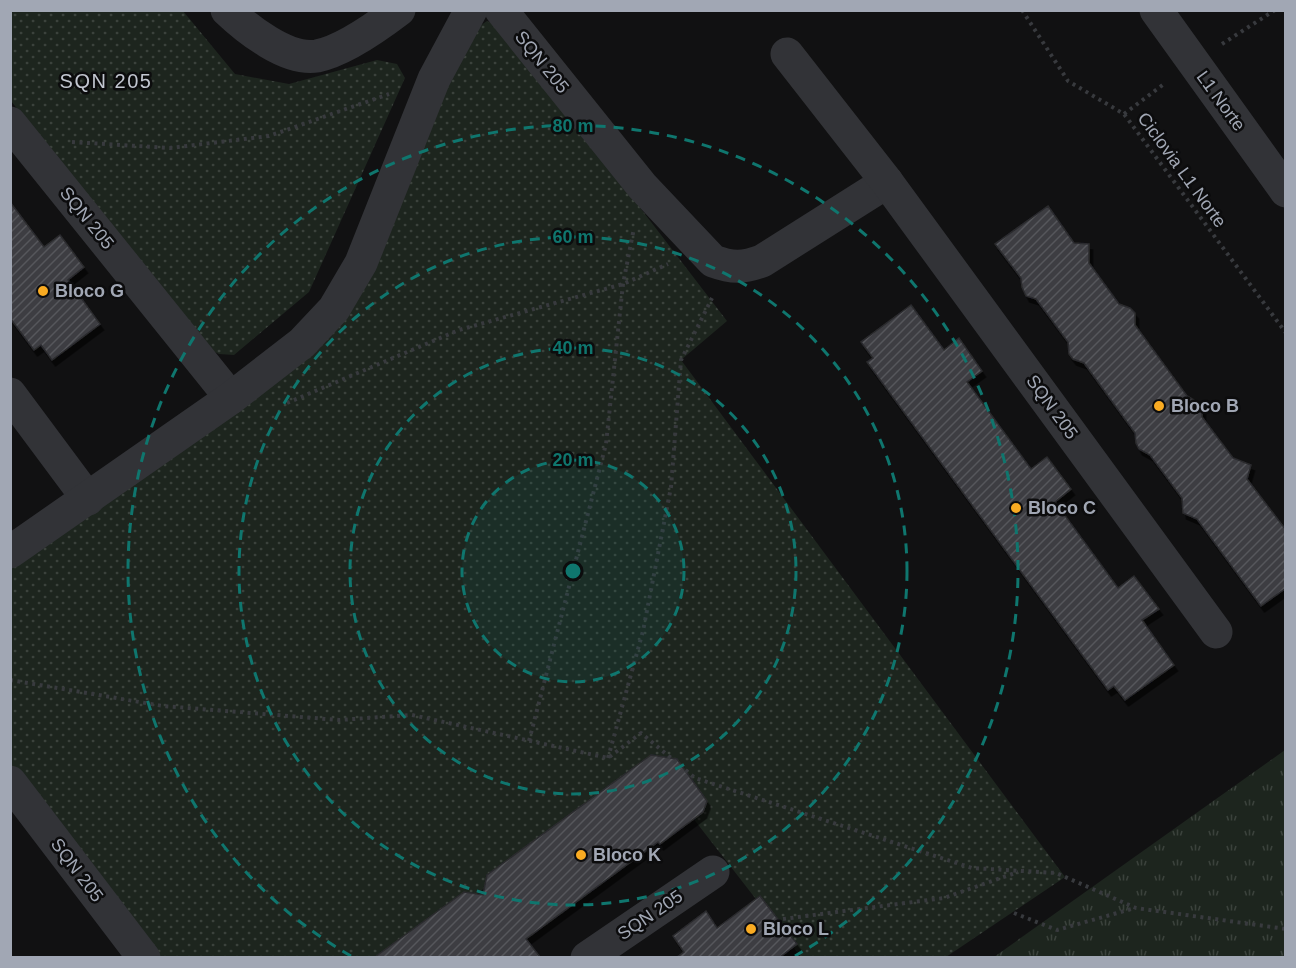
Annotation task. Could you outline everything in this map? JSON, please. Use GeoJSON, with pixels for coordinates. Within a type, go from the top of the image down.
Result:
{"type":"FeatureCollection","features":[{"type":"Feature","properties":{"kind":"street"},"geometry":{"type":"LineString","coordinates":[[227,10],[268,42],[294,54],[317,56],[374,28],[399,10]]}},
{"type":"Feature","properties":{"kind":"street"},"geometry":{"type":"LineString","coordinates":[[10,552],[231,398],[302,343],[334,309],[361,263],[434,79],[471,10]]}},
{"type":"Feature","properties":{"kind":"street","name":"SQN 205"},"geometry":{"type":"LineString","coordinates":[[501,10],[642,186],[715,258]]}},
{"type":"Feature","properties":{"kind":"street","name":"L1 Norte"},"geometry":{"type":"LineString","coordinates":[[1156,10],[1286,191]]}},
{"type":"Feature","properties":{"kind":"street","name":"SQN 205"},"geometry":{"type":"LineString","coordinates":[[787,54],[887,182],[1216,632]]}},
{"type":"Feature","properties":{"kind":"street","name":"SQN 205"},"geometry":{"type":"LineString","coordinates":[[17,131],[231,398]]}},
{"type":"Feature","properties":{"kind":"street"},"geometry":{"type":"LineString","coordinates":[[715,258],[745,268],[762,261],[887,182]]}},
{"type":"Feature","properties":{"kind":"street"},"geometry":{"type":"LineString","coordinates":[[10,394],[88,499]]}},
{"type":"Feature","properties":{"kind":"street","name":"SQN 205"},"geometry":{"type":"LineString","coordinates":[[10,782],[144,957]]}},
{"type":"Feature","properties":{"kind":"street","name":"SQN 205"},"geometry":{"type":"LineString","coordinates":[[588,957],[713,872]]}},
{"type":"Feature","properties":{"kind":"path","name":"Ciclovia L1 Norte"},"geometry":{"type":"LineString","coordinates":[[1022,10],[1068,81],[1124,114],[1286,333]]}},
{"type":"Feature","properties":{"kind":"path"},"geometry":{"type":"LineString","coordinates":[[17,131],[170,148],[269,136],[434,79]]}},
{"type":"Feature","properties":{"kind":"path"},"geometry":{"type":"LineString","coordinates":[[529,741],[606,444],[623,284],[642,186]]}},
{"type":"Feature","properties":{"kind":"path"},"geometry":{"type":"LineString","coordinates":[[284,404],[459,330],[715,258]]}},
{"type":"Feature","properties":{"kind":"path"},"geometry":{"type":"LineString","coordinates":[[608,758],[644,631],[671,487],[681,360],[715,258]]}},
{"type":"Feature","properties":{"kind":"path"},"geometry":{"type":"LineString","coordinates":[[10,680],[163,706],[339,720],[412,715],[608,758],[641,733],[695,778],[972,868],[1056,873],[1136,908],[1286,929]]}},
{"type":"Feature","properties":{"kind":"path"},"geometry":{"type":"LineString","coordinates":[[783,919],[944,898],[1022,871]]}},
{"type":"Feature","properties":{"kind":"path"},"geometry":{"type":"LineString","coordinates":[[1014,913],[1058,930],[1136,908]]}},
{"type":"Feature","properties":{"kind":"green space"},"geometry":{"type":"Polygon","coordinates":[[[11,11],[183,11],[235,74],[289,84],[377,60],[397,64],[405,78],[309,292],[234,355],[219,354],[206,348],[11,101],[11,11]]]}},
{"type":"Feature","properties":{"kind":"green space"},"geometry":{"type":"Polygon","coordinates":[[[487,21],[503,29],[727,321],[681,360],[1065,877],[946,957],[801,957],[654,768],[387,957],[149,957],[11,773],[11,539],[332,329],[470,33],[487,21]]]}},
{"type":"Feature","properties":{"kind":"green space"},"geometry":{"type":"Polygon","coordinates":[[[1285,750],[1285,957],[994,957],[1285,750]]]}},
{"type":"Feature","properties":{"kind":"building","name":"Bloco G"},"geometry":{"type":"Polygon","coordinates":[[[10,202],[44,247],[60,235],[84,267],[68,280],[100,324],[52,360],[41,345],[34,350],[10,318],[10,202]]]}},
{"type":"Feature","properties":{"kind":"building","name":"Bloco B"},"geometry":{"type":"Polygon","coordinates":[[[1048,206],[1074,243],[1089,244],[1089,263],[1119,304],[1130,308],[1135,313],[1135,325],[1187,396],[1202,405],[1202,417],[1233,458],[1251,465],[1247,479],[1286,530],[1286,588],[1261,606],[1197,519],[1183,513],[1182,498],[1150,455],[1139,449],[1135,433],[1084,363],[1073,359],[1069,354],[1068,342],[1036,299],[1026,296],[1021,278],[995,244],[1048,206]]]}},
{"type":"Feature","properties":{"kind":"building","name":"Bloco C"},"geometry":{"type":"Polygon","coordinates":[[[911,305],[944,350],[959,338],[982,371],[967,382],[1031,469],[1047,457],[1071,489],[1055,502],[1118,588],[1134,576],[1159,609],[1142,620],[1174,665],[1125,700],[1114,686],[1108,690],[867,362],[873,358],[861,342],[911,305]]]}},
{"type":"Feature","properties":{"kind":"building","name":"Bloco K"},"geometry":{"type":"Polygon","coordinates":[[[651,755],[677,759],[707,801],[703,812],[660,844],[658,842],[526,939],[540,957],[375,957],[464,892],[483,895],[487,875],[651,755]]]}},
{"type":"Feature","properties":{"kind":"building","name":"Bloco L"},"geometry":{"type":"Polygon","coordinates":[[[760,896],[797,944],[780,957],[677,957],[684,952],[673,936],[706,911],[717,928],[760,896]]]}},
{"type":"Feature","properties":{"kind":"place","name":"Bloco G"},"geometry":{"type":"Point","coordinates":[43,291]}},
{"type":"Feature","properties":{"kind":"place","name":"Bloco B"},"geometry":{"type":"Point","coordinates":[1159,406]}},
{"type":"Feature","properties":{"kind":"place","name":"Bloco C"},"geometry":{"type":"Point","coordinates":[1016,508]}},
{"type":"Feature","properties":{"kind":"place","name":"Bloco K"},"geometry":{"type":"Point","coordinates":[581,855]}},
{"type":"Feature","properties":{"kind":"place","name":"Bloco L"},"geometry":{"type":"Point","coordinates":[751,929]}},
{"type":"Feature","properties":{"kind":"district","name":"SQN 205"},"geometry":{"type":"Point","coordinates":[106,81]}}]}
